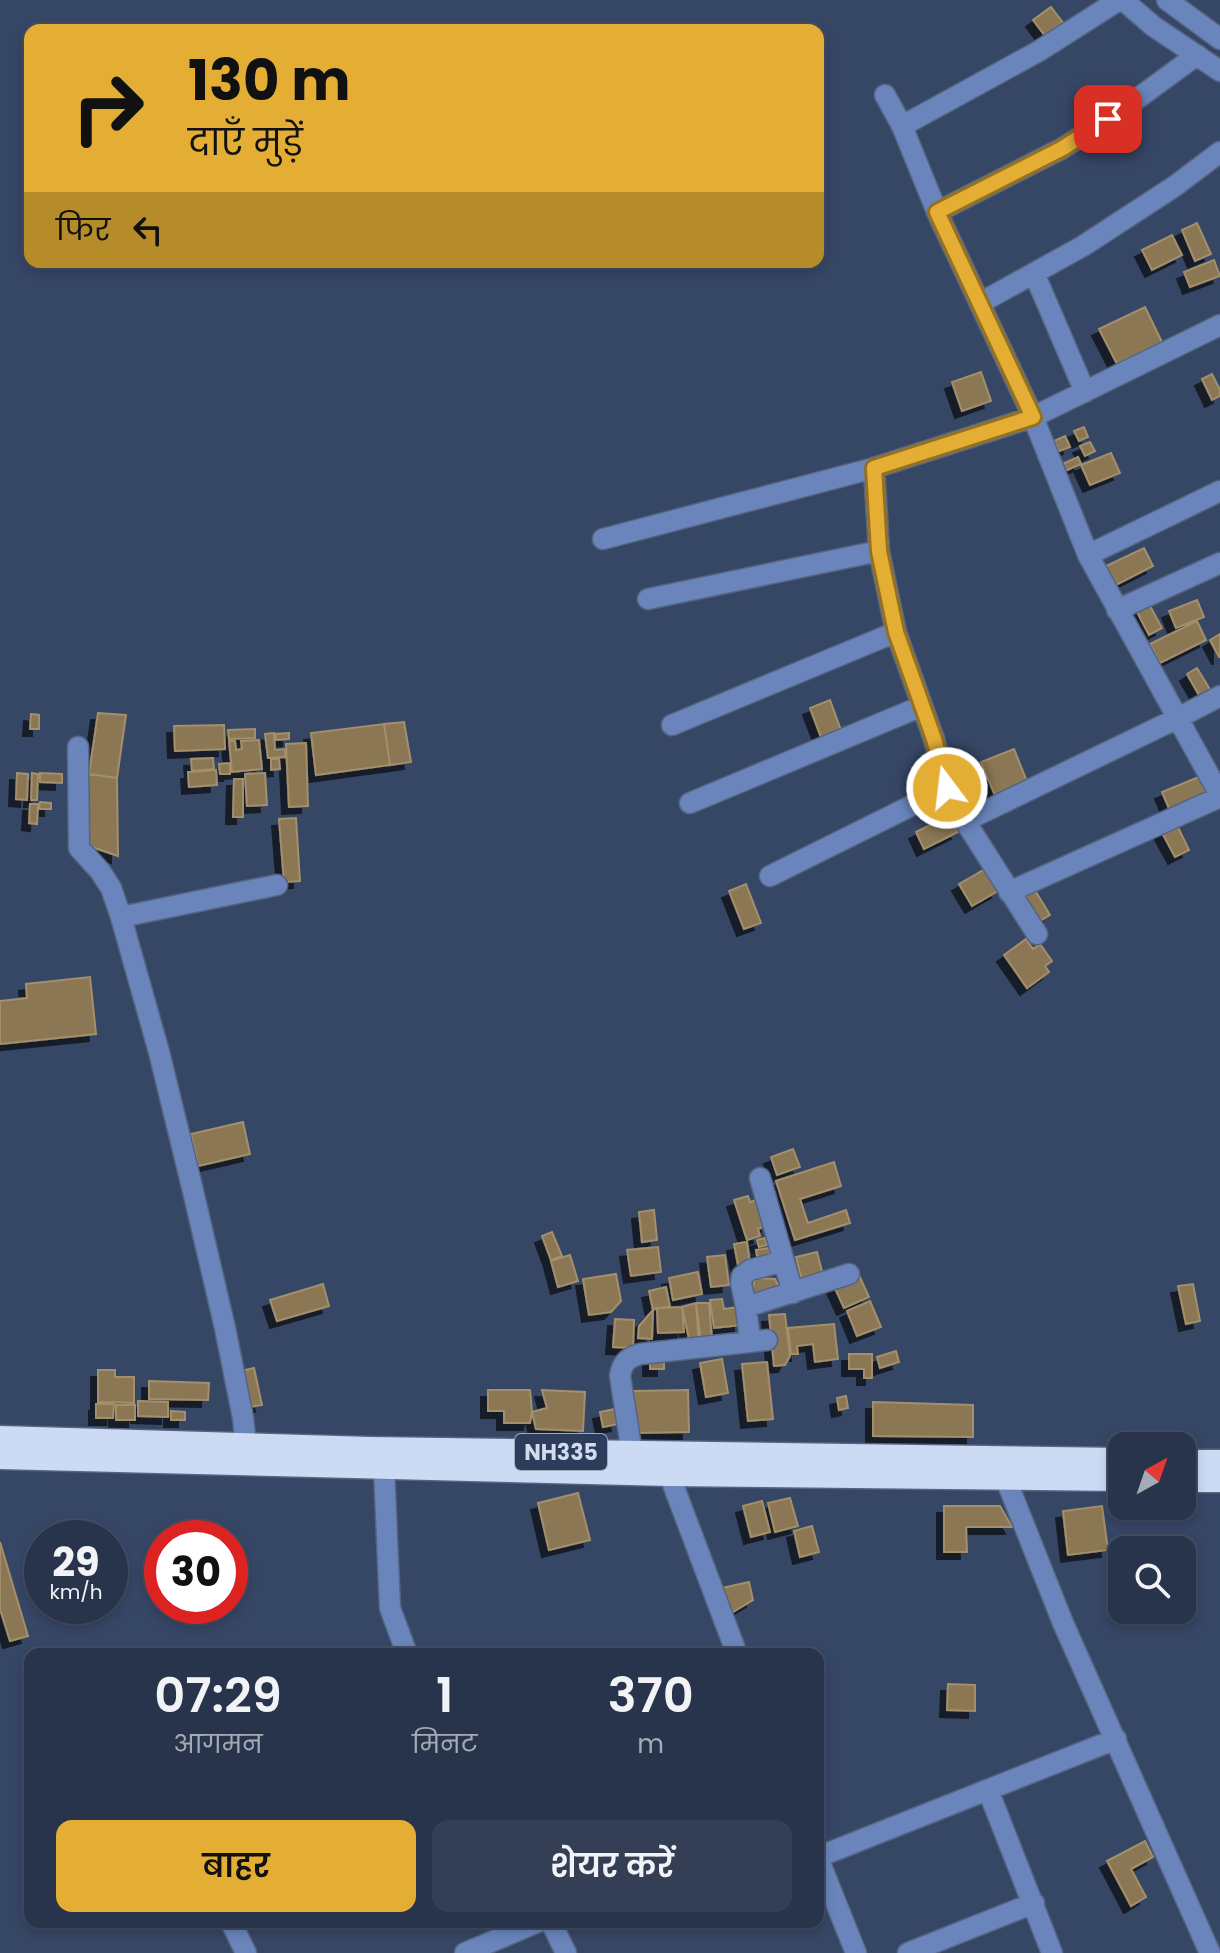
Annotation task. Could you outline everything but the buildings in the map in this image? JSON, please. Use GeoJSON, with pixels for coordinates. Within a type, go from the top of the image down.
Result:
{"type":"FeatureCollection","features":[{"type":"Feature","properties":{"kind":"highway","name":"NH335"},"geometry":{"type":"LineString","coordinates":[[0,1438],[246,1446],[1108,1460]]}},
{"type":"Feature","properties":{"kind":"highway","name":"NH335"},"geometry":{"type":"LineString","coordinates":[[0,1457],[669,1474],[1108,1479]]}},
{"type":"Feature","properties":{"kind":"highway"},"geometry":{"type":"LineString","coordinates":[[1196,1462],[1220,1462]]}},
{"type":"Feature","properties":{"kind":"highway"},"geometry":{"type":"LineString","coordinates":[[1196,1480],[1220,1480]]}},
{"type":"Feature","properties":{"kind":"street"},"geometry":{"type":"LineString","coordinates":[[902,126],[1039,51],[1121,0],[1153,26],[1220,71]]}},
{"type":"Feature","properties":{"kind":"street"},"geometry":{"type":"LineString","coordinates":[[1167,0],[1220,39]]}},
{"type":"Feature","properties":{"kind":"street"},"geometry":{"type":"LineString","coordinates":[[937,212],[1063,148],[1197,55]]}},
{"type":"Feature","properties":{"kind":"street"},"geometry":{"type":"LineString","coordinates":[[885,95],[902,126],[937,212],[1033,417],[1088,555],[1220,796],[1009,892]]}},
{"type":"Feature","properties":{"kind":"street"},"geometry":{"type":"LineString","coordinates":[[980,303],[1083,246],[1175,186],[1220,152]]}},
{"type":"Feature","properties":{"kind":"street"},"geometry":{"type":"LineString","coordinates":[[1034,273],[1085,392]]}},
{"type":"Feature","properties":{"kind":"street"},"geometry":{"type":"LineString","coordinates":[[603,539],[874,468],[1033,417],[1220,325]]}},
{"type":"Feature","properties":{"kind":"street"},"geometry":{"type":"LineString","coordinates":[[874,468],[879,551],[896,632],[934,739],[947,788],[1037,934]]}},
{"type":"Feature","properties":{"kind":"street"},"geometry":{"type":"LineString","coordinates":[[1088,555],[1220,491]]}},
{"type":"Feature","properties":{"kind":"street"},"geometry":{"type":"LineString","coordinates":[[648,599],[879,551]]}},
{"type":"Feature","properties":{"kind":"street"},"geometry":{"type":"LineString","coordinates":[[1117,610],[1220,563]]}},
{"type":"Feature","properties":{"kind":"street"},"geometry":{"type":"LineString","coordinates":[[672,725],[896,632]]}},
{"type":"Feature","properties":{"kind":"street"},"geometry":{"type":"LineString","coordinates":[[965,821],[1220,696]]}},
{"type":"Feature","properties":{"kind":"street"},"geometry":{"type":"LineString","coordinates":[[690,803],[922,706]]}},
{"type":"Feature","properties":{"kind":"street"},"geometry":{"type":"LineString","coordinates":[[78,747],[79,848],[111,888],[159,1052],[225,1328],[246,1446]]}},
{"type":"Feature","properties":{"kind":"street"},"geometry":{"type":"LineString","coordinates":[[770,876],[947,788]]}},
{"type":"Feature","properties":{"kind":"street"},"geometry":{"type":"LineString","coordinates":[[121,917],[277,885]]}},
{"type":"Feature","properties":{"kind":"street"},"geometry":{"type":"LineString","coordinates":[[760,1178],[793,1293]]}},
{"type":"Feature","properties":{"kind":"street"},"geometry":{"type":"LineString","coordinates":[[632,1453],[620,1376],[622,1365],[630,1357],[640,1354],[758,1340],[746,1307],[742,1276],[750,1270],[784,1261]]}},
{"type":"Feature","properties":{"kind":"street"},"geometry":{"type":"LineString","coordinates":[[746,1307],[849,1274]]}},
{"type":"Feature","properties":{"kind":"street"},"geometry":{"type":"LineString","coordinates":[[384,1468],[390,1608],[405,1648]]}},
{"type":"Feature","properties":{"kind":"street"},"geometry":{"type":"LineString","coordinates":[[669,1474],[735,1648]]}},
{"type":"Feature","properties":{"kind":"street"},"geometry":{"type":"LineString","coordinates":[[1005,1477],[1063,1623],[1210,1953]]}},
{"type":"Feature","properties":{"kind":"street"},"geometry":{"type":"LineString","coordinates":[[824,1856],[1116,1739]]}},
{"type":"Feature","properties":{"kind":"street"},"geometry":{"type":"LineString","coordinates":[[988,1790],[1052,1953]]}},
{"type":"Feature","properties":{"kind":"street"},"geometry":{"type":"LineString","coordinates":[[824,1873],[856,1953]]}},
{"type":"Feature","properties":{"kind":"street"},"geometry":{"type":"LineString","coordinates":[[908,1953],[1034,1903]]}},
{"type":"Feature","properties":{"kind":"street"},"geometry":{"type":"LineString","coordinates":[[234,1928],[246,1953]]}},
{"type":"Feature","properties":{"kind":"street"},"geometry":{"type":"LineString","coordinates":[[465,1953],[524,1928]]}},
{"type":"Feature","properties":{"kind":"street"},"geometry":{"type":"LineString","coordinates":[[554,1928],[566,1953]]}},
{"type":"Feature","properties":{"kind":"route"},"geometry":{"type":"LineString","coordinates":[[947,788],[934,739],[896,632],[879,551],[874,468],[1033,417],[937,212],[1063,148],[1108,119]]}}]}
